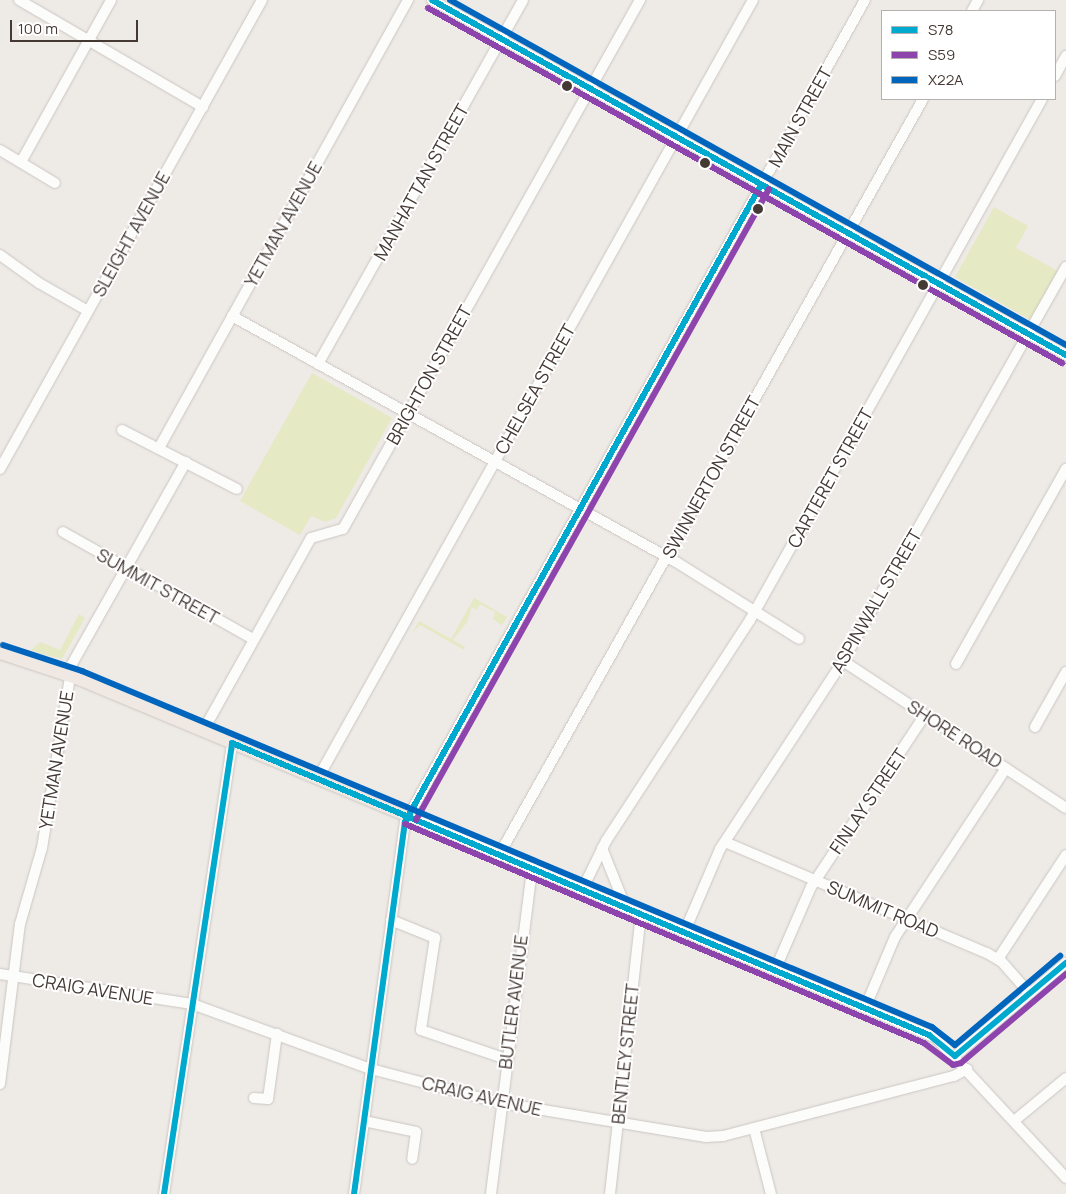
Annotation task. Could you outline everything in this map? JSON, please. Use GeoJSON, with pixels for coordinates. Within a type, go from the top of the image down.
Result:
{"type":"FeatureCollection","features":[{"type":"Feature","properties":{"kind":"main road"},"geometry":{"type":"LineString","coordinates":[[0,653],[70,676],[408,816]]}},
{"type":"Feature","properties":{"kind":"street"},"geometry":{"type":"LineString","coordinates":[[19,0],[203,107]]}},
{"type":"Feature","properties":{"kind":"street"},"geometry":{"type":"LineString","coordinates":[[21,162],[111,0]]}},
{"type":"Feature","properties":{"kind":"street","name":"SLEIGHT AVENUE"},"geometry":{"type":"LineString","coordinates":[[0,469],[262,0]]}},
{"type":"Feature","properties":{"kind":"street","name":"YETMAN AVENUE"},"geometry":{"type":"LineString","coordinates":[[159,448],[408,0]]}},
{"type":"Feature","properties":{"kind":"street"},"geometry":{"type":"LineString","coordinates":[[432,0],[1066,355]]}},
{"type":"Feature","properties":{"kind":"street","name":"MANHATTAN STREET"},"geometry":{"type":"LineString","coordinates":[[318,364],[523,0]]}},
{"type":"Feature","properties":{"kind":"street","name":"BRIGHTON STREET"},"geometry":{"type":"LineString","coordinates":[[203,731],[311,538],[343,529],[640,0]]}},
{"type":"Feature","properties":{"kind":"street","name":"CHELSEA STREET"},"geometry":{"type":"LineString","coordinates":[[318,778],[753,0]]}},
{"type":"Feature","properties":{"kind":"street","name":"MAIN STREET"},"geometry":{"type":"LineString","coordinates":[[354,1194],[403,829],[408,816],[865,0]]}},
{"type":"Feature","properties":{"kind":"street"},"geometry":{"type":"LineString","coordinates":[[1056,74],[1066,56]]}},
{"type":"Feature","properties":{"kind":"street","name":"SWINNERTON STREET"},"geometry":{"type":"LineString","coordinates":[[498,855],[922,100]]}},
{"type":"Feature","properties":{"kind":"street","name":"CARTERET STREET"},"geometry":{"type":"LineString","coordinates":[[582,890],[602,848],[756,610],[1041,100]]}},
{"type":"Feature","properties":{"kind":"street"},"geometry":{"type":"LineString","coordinates":[[0,150],[55,183]]}},
{"type":"Feature","properties":{"kind":"street"},"geometry":{"type":"LineString","coordinates":[[0,255],[39,283],[88,310]]}},
{"type":"Feature","properties":{"kind":"street","name":"ASPINWALL STREET"},"geometry":{"type":"LineString","coordinates":[[684,933],[725,842],[843,661],[1066,267]]}},
{"type":"Feature","properties":{"kind":"street"},"geometry":{"type":"LineString","coordinates":[[232,316],[667,557],[756,610],[799,639]]}},
{"type":"Feature","properties":{"kind":"street"},"geometry":{"type":"LineString","coordinates":[[122,430],[237,489]]}},
{"type":"Feature","properties":{"kind":"street","name":"YETMAN AVENUE"},"geometry":{"type":"LineString","coordinates":[[0,1084],[22,915],[48,822],[74,659],[186,462]]}},
{"type":"Feature","properties":{"kind":"street"},"geometry":{"type":"LineString","coordinates":[[956,664],[1066,469]]}},
{"type":"Feature","properties":{"kind":"street","name":"SUMMIT STREET"},"geometry":{"type":"LineString","coordinates":[[63,532],[253,639]]}},
{"type":"Feature","properties":{"kind":"street","name":"SHORE ROAD"},"geometry":{"type":"LineString","coordinates":[[843,661],[1066,808]]}},
{"type":"Feature","properties":{"kind":"street"},"geometry":{"type":"LineString","coordinates":[[1035,727],[1066,672]]}},
{"type":"Feature","properties":{"kind":"street","name":"FINLAY STREET"},"geometry":{"type":"LineString","coordinates":[[775,970],[815,880],[925,715]]}},
{"type":"Feature","properties":{"kind":"street"},"geometry":{"type":"LineString","coordinates":[[164,1194],[232,742]]}},
{"type":"Feature","properties":{"kind":"street"},"geometry":{"type":"LineString","coordinates":[[865,1008],[890,947],[1006,768]]}},
{"type":"Feature","properties":{"kind":"street"},"geometry":{"type":"LineString","coordinates":[[408,816],[936,1038],[955,1056],[1066,1178]]}},
{"type":"Feature","properties":{"kind":"street","name":"SUMMIT ROAD"},"geometry":{"type":"LineString","coordinates":[[725,842],[998,959],[1029,993]]}},
{"type":"Feature","properties":{"kind":"street"},"geometry":{"type":"LineString","coordinates":[[602,848],[626,908]]}},
{"type":"Feature","properties":{"kind":"street"},"geometry":{"type":"LineString","coordinates":[[998,959],[1066,855]]}},
{"type":"Feature","properties":{"kind":"street","name":"BUTLER AVENUE"},"geometry":{"type":"LineString","coordinates":[[491,1194],[506,1059],[532,869]]}},
{"type":"Feature","properties":{"kind":"street","name":"BENTLEY STREET"},"geometry":{"type":"LineString","coordinates":[[610,1194],[641,915]]}},
{"type":"Feature","properties":{"kind":"street"},"geometry":{"type":"LineString","coordinates":[[391,920],[435,938],[421,1030],[506,1059]]}},
{"type":"Feature","properties":{"kind":"street"},"geometry":{"type":"LineString","coordinates":[[955,1056],[1066,963]]}},
{"type":"Feature","properties":{"kind":"street","name":"CRAIG AVENUE"},"geometry":{"type":"LineString","coordinates":[[0,974],[192,1004],[371,1069],[501,1104],[712,1137],[754,1128],[954,1076],[967,1069]]}},
{"type":"Feature","properties":{"kind":"street"},"geometry":{"type":"LineString","coordinates":[[254,1098],[268,1099],[277,1034]]}},
{"type":"Feature","properties":{"kind":"street"},"geometry":{"type":"LineString","coordinates":[[1014,1121],[1066,1078]]}},
{"type":"Feature","properties":{"kind":"street"},"geometry":{"type":"LineString","coordinates":[[364,1121],[416,1132],[412,1159]]}},
{"type":"Feature","properties":{"kind":"street"},"geometry":{"type":"LineString","coordinates":[[754,1128],[771,1194]]}},
{"type":"Feature","properties":{"kind":"green space"},"geometry":{"type":"Polygon","coordinates":[[[994,207],[1028,226],[1016,248],[1058,271],[1031,320],[955,277],[994,207]]]}},
{"type":"Feature","properties":{"kind":"green space"},"geometry":{"type":"Polygon","coordinates":[[[312,373],[392,418],[336,518],[325,522],[311,516],[300,535],[240,501],[312,373]]]}},
{"type":"Feature","properties":{"kind":"green space"},"geometry":{"type":"Polygon","coordinates":[[[474,598],[507,617],[502,625],[493,619],[495,612],[480,604],[477,610],[472,607],[467,622],[453,640],[465,647],[464,650],[420,625],[412,633],[419,621],[451,639],[474,598]]]}},
{"type":"Feature","properties":{"kind":"green space"},"geometry":{"type":"Polygon","coordinates":[[[79,614],[85,618],[62,659],[46,655],[48,648],[45,655],[31,650],[40,642],[60,650],[79,614]]]}},
{"type":"Feature","properties":{"kind":"transit line","name":"S78"},"geometry":{"type":"LineString","coordinates":[[432,0],[1066,355]]}},
{"type":"Feature","properties":{"kind":"transit line","name":"X22A"},"geometry":{"type":"LineString","coordinates":[[450,0],[1066,345]]}},
{"type":"Feature","properties":{"kind":"transit line","name":"S59"},"geometry":{"type":"LineString","coordinates":[[428,8],[1062,363]]}},
{"type":"Feature","properties":{"kind":"transit line","name":"S78"},"geometry":{"type":"LineString","coordinates":[[354,1194],[405,822],[761,185]]}},
{"type":"Feature","properties":{"kind":"transit line","name":"S59"},"geometry":{"type":"LineString","coordinates":[[416,820],[769,189]]}},
{"type":"Feature","properties":{"kind":"transit line","name":"X22A"},"geometry":{"type":"LineString","coordinates":[[3,645],[82,671],[932,1027],[955,1045],[1060,956]]}},
{"type":"Feature","properties":{"kind":"transit line","name":"S78"},"geometry":{"type":"LineString","coordinates":[[164,1194],[232,743],[929,1035],[955,1056],[1066,963]]}},
{"type":"Feature","properties":{"kind":"transit line","name":"S59"},"geometry":{"type":"LineString","coordinates":[[405,824],[924,1043],[953,1065],[961,1063],[1066,974]]}}]}
